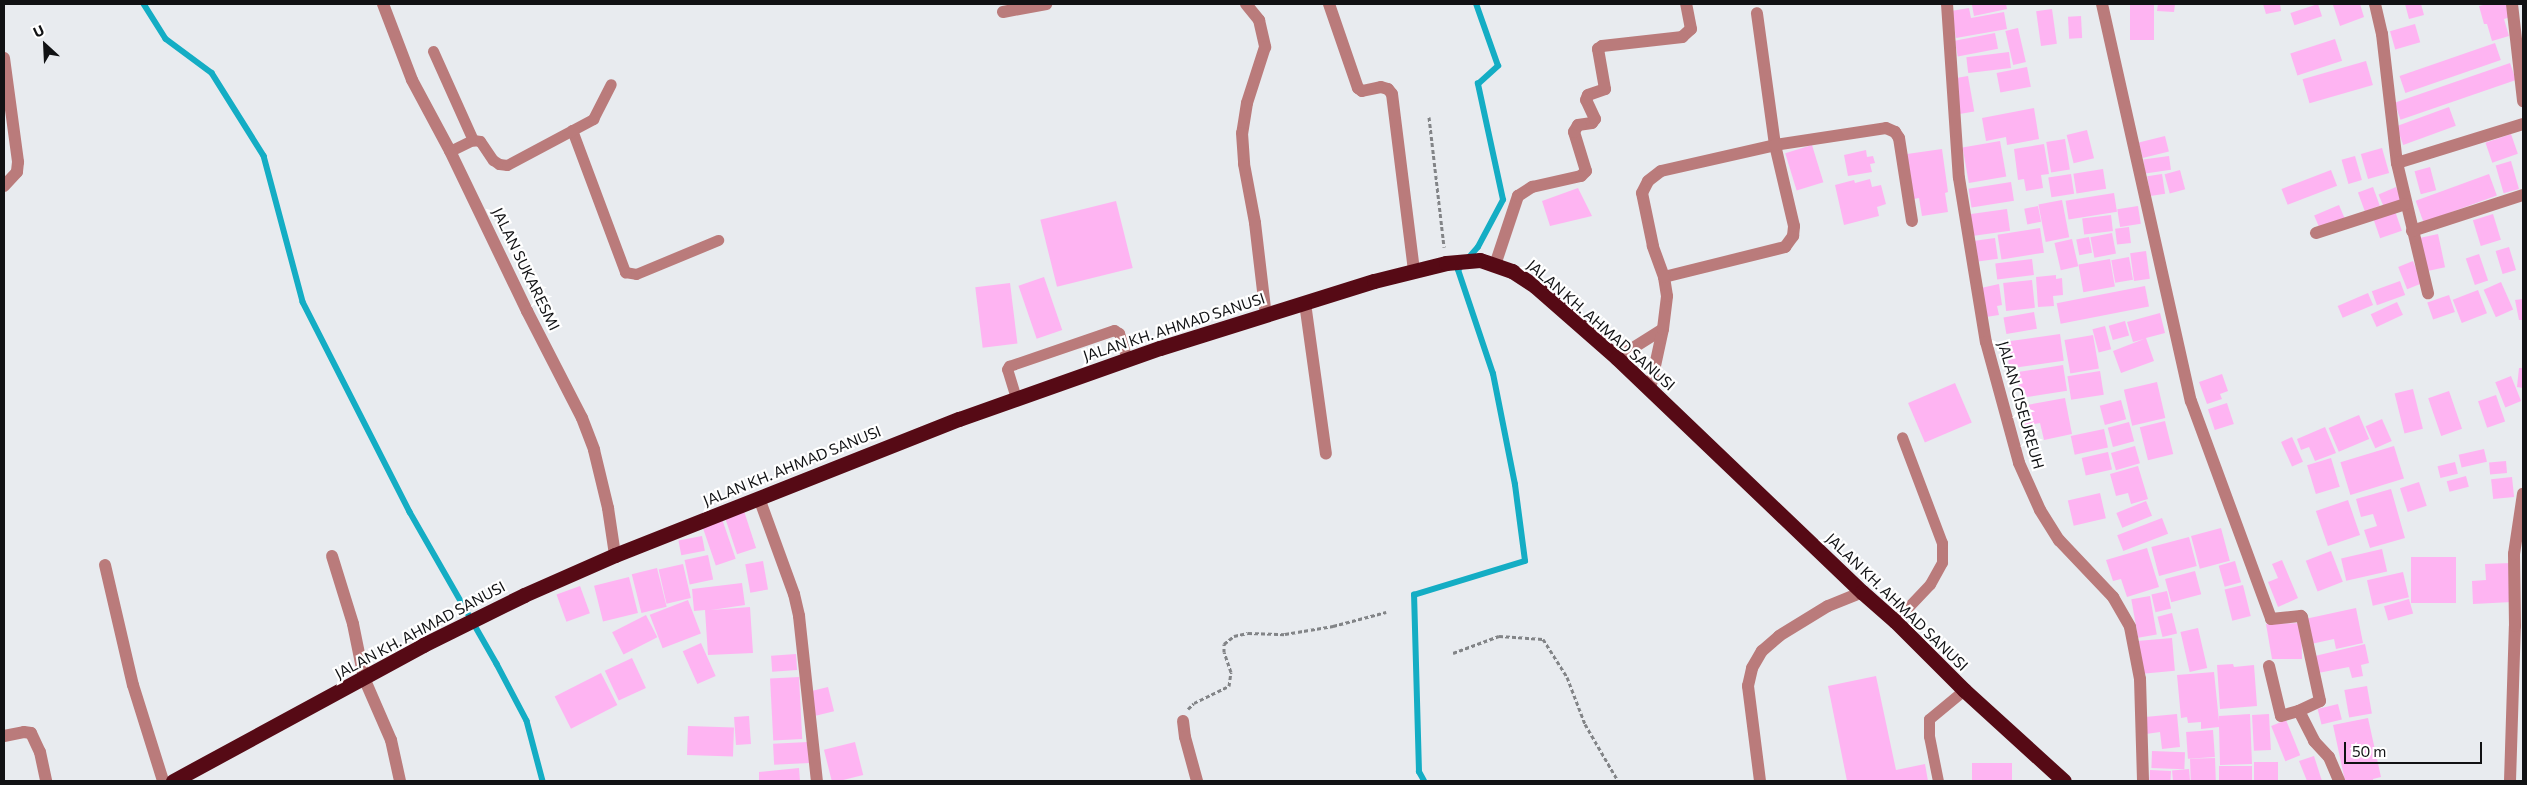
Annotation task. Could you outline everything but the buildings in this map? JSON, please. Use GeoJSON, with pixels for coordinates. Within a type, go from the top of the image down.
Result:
{"type":"FeatureCollection","features":[{"type":"Feature","properties":{"kind":"highway","name":"JALAN KH. AHMAD SANUSI"},"geometry":{"type":"LineString","coordinates":[[173,781],[423,645],[524,595],[615,555],[1016,398],[1127,360],[1414,271],[1446,263],[1480,260],[1512,270],[1534,286],[1617,358],[1862,592],[1895,621],[1964,690],[2064,781]]}},
{"type":"Feature","properties":{"kind":"street","name":"JALAN SUKARESMI"},"geometry":{"type":"LineString","coordinates":[[383,4],[412,80],[450,151],[590,437],[608,508],[615,555]]}},
{"type":"Feature","properties":{"kind":"street"},"geometry":{"type":"LineString","coordinates":[[1003,12],[1046,4]]}},
{"type":"Feature","properties":{"kind":"street"},"geometry":{"type":"LineString","coordinates":[[1246,4],[1259,20],[1265,47],[1247,103],[1242,133],[1244,164],[1256,224],[1266,316]]}},
{"type":"Feature","properties":{"kind":"street"},"geometry":{"type":"LineString","coordinates":[[1329,4],[1358,88],[1362,91],[1380,87],[1388,89],[1392,94],[1414,271]]}},
{"type":"Feature","properties":{"kind":"street"},"geometry":{"type":"LineString","coordinates":[[1495,265],[1518,196],[1532,187],[1581,176],[1586,171],[1574,132],[1578,125],[1592,123],[1595,120],[1586,100],[1588,95],[1605,89],[1598,49],[1602,46],[1682,37],[1691,29],[1686,4]]}},
{"type":"Feature","properties":{"kind":"street","name":"JALAN CISEUREUH"},"geometry":{"type":"LineString","coordinates":[[1947,4],[1959,178],[1986,342],[2019,463],[2040,510],[2069,552],[2113,597],[2130,626],[2140,678],[2144,781]]}},
{"type":"Feature","properties":{"kind":"street"},"geometry":{"type":"LineString","coordinates":[[2102,4],[2191,401],[2272,619],[2302,617],[2320,701],[2299,711],[2281,716],[2269,666]]}},
{"type":"Feature","properties":{"kind":"street"},"geometry":{"type":"LineString","coordinates":[[2376,4],[2382,34],[2397,163],[2428,293]]}},
{"type":"Feature","properties":{"kind":"street"},"geometry":{"type":"LineString","coordinates":[[2512,4],[2523,101]]}},
{"type":"Feature","properties":{"kind":"street"},"geometry":{"type":"LineString","coordinates":[[1664,277],[1785,247],[1793,236],[1794,226],[1775,144],[1757,13]]}},
{"type":"Feature","properties":{"kind":"street"},"geometry":{"type":"LineString","coordinates":[[4,58],[18,162],[17,172],[4,186]]}},
{"type":"Feature","properties":{"kind":"street"},"geometry":{"type":"LineString","coordinates":[[2397,163],[2523,124]]}},
{"type":"Feature","properties":{"kind":"street"},"geometry":{"type":"LineString","coordinates":[[1650,389],[1663,329],[1667,296],[1664,277],[1653,246],[1642,193],[1648,181],[1660,171],[1775,144],[1886,128],[1895,132],[1899,138],[1912,221]]}},
{"type":"Feature","properties":{"kind":"street"},"geometry":{"type":"LineString","coordinates":[[2412,231],[2523,195]]}},
{"type":"Feature","properties":{"kind":"street"},"geometry":{"type":"LineString","coordinates":[[2316,233],[2406,204]]}},
{"type":"Feature","properties":{"kind":"street"},"geometry":{"type":"LineString","coordinates":[[1306,303],[1326,454]]}},
{"type":"Feature","properties":{"kind":"street"},"geometry":{"type":"LineString","coordinates":[[1617,358],[1663,329]]}},
{"type":"Feature","properties":{"kind":"street"},"geometry":{"type":"LineString","coordinates":[[2510,781],[2515,626],[2514,554],[2523,494]]}},
{"type":"Feature","properties":{"kind":"street"},"geometry":{"type":"LineString","coordinates":[[759,498],[794,594],[799,616],[817,781]]}},
{"type":"Feature","properties":{"kind":"street"},"geometry":{"type":"LineString","coordinates":[[332,556],[353,624],[364,678],[390,740],[400,781]]}},
{"type":"Feature","properties":{"kind":"street"},"geometry":{"type":"LineString","coordinates":[[105,565],[133,685],[163,781]]}},
{"type":"Feature","properties":{"kind":"street"},"geometry":{"type":"LineString","coordinates":[[1760,781],[1748,686],[1752,668],[1762,652],[1779,636],[1828,606],[1862,592]]}},
{"type":"Feature","properties":{"kind":"street"},"geometry":{"type":"LineString","coordinates":[[2299,711],[2314,741],[2330,757],[2339,781]]}},
{"type":"Feature","properties":{"kind":"street"},"geometry":{"type":"LineString","coordinates":[[1183,720],[1184,737],[1197,781]]}},
{"type":"Feature","properties":{"kind":"street"},"geometry":{"type":"LineString","coordinates":[[4,736],[24,732],[30,733],[40,752],[46,781]]}},
{"type":"Feature","properties":{"kind":"lane"},"geometry":{"type":"LineString","coordinates":[[433,51],[473,140]]}},
{"type":"Feature","properties":{"kind":"lane"},"geometry":{"type":"LineString","coordinates":[[450,151],[473,140],[480,141],[499,164],[507,164],[596,116],[611,84]]}},
{"type":"Feature","properties":{"kind":"lane"},"geometry":{"type":"LineString","coordinates":[[572,130],[625,272],[629,275],[636,274],[718,240]]}},
{"type":"Feature","properties":{"kind":"lane"},"geometry":{"type":"LineString","coordinates":[[1016,398],[1007,369],[1010,366],[1114,330],[1119,333],[1127,360]]}},
{"type":"Feature","properties":{"kind":"lane"},"geometry":{"type":"LineString","coordinates":[[1895,621],[1930,584],[1942,562],[1942,543],[1902,437]]}},
{"type":"Feature","properties":{"kind":"lane"},"geometry":{"type":"LineString","coordinates":[[1938,781],[1929,736],[1929,719],[1964,690]]}},
{"type":"Feature","properties":{"kind":"path"},"geometry":{"type":"LineString","coordinates":[[1429,117],[1446,263]]}},
{"type":"Feature","properties":{"kind":"path"},"geometry":{"type":"LineString","coordinates":[[1183,720],[1186,710],[1194,703],[1222,692],[1229,686],[1231,672],[1224,652],[1224,644],[1234,636],[1248,633],[1285,634],[1333,626],[1386,612]]}},
{"type":"Feature","properties":{"kind":"path"},"geometry":{"type":"LineString","coordinates":[[1453,653],[1499,636],[1543,639],[1567,677],[1585,724],[1618,781]]}},
{"type":"Feature","properties":{"kind":"waterway"},"geometry":{"type":"LineString","coordinates":[[144,4],[166,39],[212,73],[264,156],[303,302],[410,512],[497,664],[527,721],[543,781]]}},
{"type":"Feature","properties":{"kind":"waterway"},"geometry":{"type":"LineString","coordinates":[[1424,781],[1419,772],[1414,595],[1525,561],[1515,485],[1493,374],[1458,270],[1478,247],[1503,200],[1478,84],[1498,66],[1476,4]]}}]}
